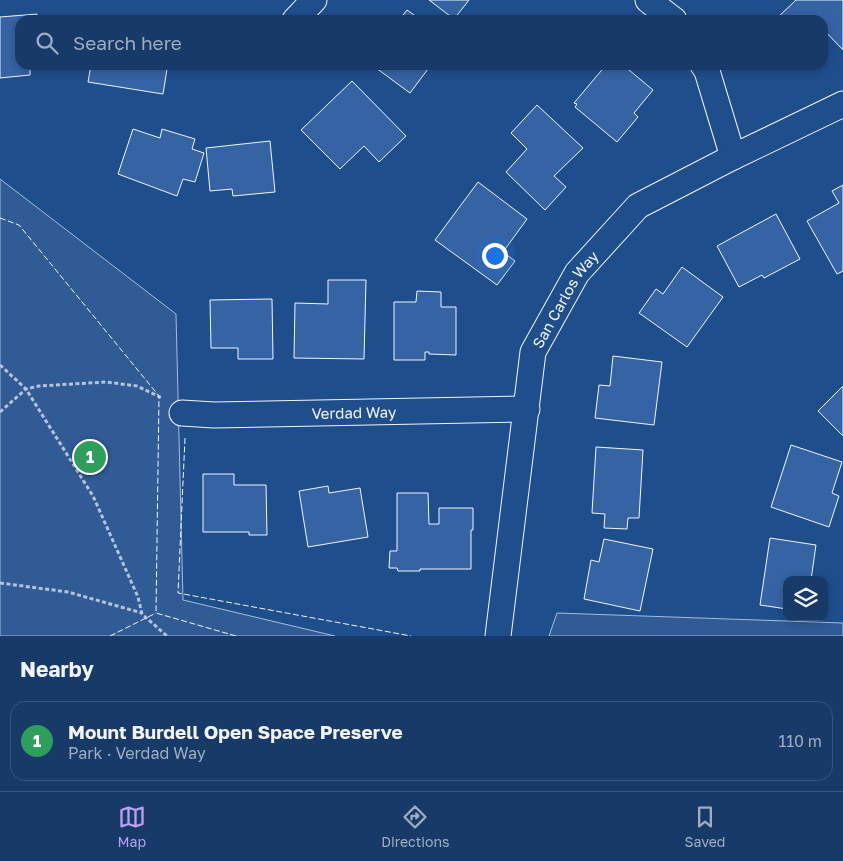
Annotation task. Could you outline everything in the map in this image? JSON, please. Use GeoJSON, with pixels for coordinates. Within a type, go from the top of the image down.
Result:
{"type":"FeatureCollection","features":[{"type":"Feature","properties":{"kind":"street"},"geometry":{"type":"LineString","coordinates":[[300,15],[314,0]]}},
{"type":"Feature","properties":{"kind":"street"},"geometry":{"type":"LineString","coordinates":[[648,0],[668,15]]}},
{"type":"Feature","properties":{"kind":"street"},"geometry":{"type":"LineString","coordinates":[[706,70],[733,157]]}},
{"type":"Feature","properties":{"kind":"street","name":"San Carlos Way"},"geometry":{"type":"LineString","coordinates":[[498,636],[533,352],[577,273],[638,206],[733,157],[843,104]]}},
{"type":"Feature","properties":{"kind":"street","name":"Verdad Way"},"geometry":{"type":"LineString","coordinates":[[182,413],[214,415],[527,409]]}},
{"type":"Feature","properties":{"kind":"path"},"geometry":{"type":"LineString","coordinates":[[0,365],[26,389],[93,496],[138,598],[142,614]]}},
{"type":"Feature","properties":{"kind":"path"},"geometry":{"type":"LineString","coordinates":[[0,412],[26,389],[39,386],[106,382],[137,386],[160,396],[182,413]]}},
{"type":"Feature","properties":{"kind":"path"},"geometry":{"type":"LineString","coordinates":[[0,582],[68,592],[142,614],[167,636]]}},
{"type":"Feature","properties":{"kind":"shaded area"},"geometry":{"type":"Polygon","coordinates":[[[0,179],[176,314],[183,600],[335,636],[0,636],[0,179]]]}},
{"type":"Feature","properties":{"kind":"shaded area"},"geometry":{"type":"Polygon","coordinates":[[[557,613],[843,623],[843,636],[549,636],[557,613]]]}},
{"type":"Feature","properties":{"kind":"building"},"geometry":{"type":"Polygon","coordinates":[[[429,0],[469,0],[457,15],[449,15],[429,0]]]}},
{"type":"Feature","properties":{"kind":"building"},"geometry":{"type":"Polygon","coordinates":[[[796,0],[843,0],[843,50],[828,34],[828,15],[780,15],[796,0]]]}},
{"type":"Feature","properties":{"kind":"building"},"geometry":{"type":"Polygon","coordinates":[[[407,10],[414,15],[403,15],[407,10]]]}},
{"type":"Feature","properties":{"kind":"building"},"geometry":{"type":"Polygon","coordinates":[[[15,16],[15,70],[30,70],[30,75],[0,78],[0,17],[15,16]]]}},
{"type":"Feature","properties":{"kind":"building"},"geometry":{"type":"Polygon","coordinates":[[[90,70],[167,70],[163,94],[88,82],[90,70]]]}},
{"type":"Feature","properties":{"kind":"building"},"geometry":{"type":"Polygon","coordinates":[[[379,70],[427,70],[410,93],[379,70]]]}},
{"type":"Feature","properties":{"kind":"building"},"geometry":{"type":"Polygon","coordinates":[[[602,70],[629,70],[653,90],[634,113],[638,117],[617,142],[575,107],[577,104],[574,103],[602,70]]]}},
{"type":"Feature","properties":{"kind":"building"},"geometry":{"type":"Polygon","coordinates":[[[352,81],[406,136],[379,162],[364,146],[340,169],[301,130],[352,81]]]}},
{"type":"Feature","properties":{"kind":"building"},"geometry":{"type":"Polygon","coordinates":[[[537,105],[583,148],[554,176],[566,187],[545,210],[506,172],[527,149],[511,133],[537,105]]]}},
{"type":"Feature","properties":{"kind":"building"},"geometry":{"type":"Polygon","coordinates":[[[133,129],[160,138],[162,129],[195,139],[192,149],[204,153],[195,182],[183,179],[177,196],[118,174],[133,129]]]}},
{"type":"Feature","properties":{"kind":"building"},"geometry":{"type":"Polygon","coordinates":[[[270,141],[275,192],[233,196],[232,189],[210,191],[206,148],[270,141]]]}},
{"type":"Feature","properties":{"kind":"building"},"geometry":{"type":"Polygon","coordinates":[[[478,182],[527,219],[503,252],[515,261],[497,285],[435,240],[478,182]]]}},
{"type":"Feature","properties":{"kind":"building"},"geometry":{"type":"Polygon","coordinates":[[[843,185],[843,271],[837,274],[807,221],[839,203],[832,191],[843,185]]]}},
{"type":"Feature","properties":{"kind":"building"},"geometry":{"type":"Polygon","coordinates":[[[776,214],[800,259],[764,278],[762,275],[739,287],[717,246],[776,214]]]}},
{"type":"Feature","properties":{"kind":"building"},"geometry":{"type":"Polygon","coordinates":[[[682,267],[723,297],[687,347],[639,313],[656,289],[663,294],[682,267]]]}},
{"type":"Feature","properties":{"kind":"building"},"geometry":{"type":"Polygon","coordinates":[[[328,280],[366,280],[364,359],[294,358],[295,303],[328,304],[328,280]]]}},
{"type":"Feature","properties":{"kind":"building"},"geometry":{"type":"Polygon","coordinates":[[[417,291],[441,292],[441,307],[456,307],[456,355],[429,354],[429,352],[425,352],[425,360],[394,360],[394,302],[416,302],[417,291]]]}},
{"type":"Feature","properties":{"kind":"building"},"geometry":{"type":"Polygon","coordinates":[[[272,299],[273,359],[238,359],[238,348],[211,348],[210,300],[272,299]]]}},
{"type":"Feature","properties":{"kind":"building"},"geometry":{"type":"Polygon","coordinates":[[[613,356],[662,362],[654,425],[595,418],[599,385],[610,386],[613,356]]]}},
{"type":"Feature","properties":{"kind":"building"},"geometry":{"type":"Polygon","coordinates":[[[843,386],[843,436],[818,411],[843,386]]]}},
{"type":"Feature","properties":{"kind":"building"},"geometry":{"type":"Polygon","coordinates":[[[791,445],[842,462],[832,493],[839,496],[829,527],[771,507],[791,445]]]}},
{"type":"Feature","properties":{"kind":"building"},"geometry":{"type":"Polygon","coordinates":[[[596,447],[643,450],[639,518],[628,518],[627,529],[604,528],[605,514],[592,513],[596,447]]]}},
{"type":"Feature","properties":{"kind":"building"},"geometry":{"type":"Polygon","coordinates":[[[203,474],[234,474],[234,485],[266,485],[267,535],[249,535],[249,532],[203,532],[203,474]]]}},
{"type":"Feature","properties":{"kind":"building"},"geometry":{"type":"Polygon","coordinates":[[[328,486],[329,493],[360,488],[368,537],[308,547],[299,491],[328,486]]]}},
{"type":"Feature","properties":{"kind":"building"},"geometry":{"type":"Polygon","coordinates":[[[397,493],[428,493],[429,524],[439,524],[439,508],[473,508],[471,569],[398,571],[397,568],[389,568],[390,551],[397,551],[397,493]]]}},
{"type":"Feature","properties":{"kind":"building"},"geometry":{"type":"Polygon","coordinates":[[[770,538],[816,545],[812,576],[783,576],[783,608],[760,605],[770,538]]]}},
{"type":"Feature","properties":{"kind":"building"},"geometry":{"type":"Polygon","coordinates":[[[604,539],[653,549],[640,611],[584,599],[591,560],[599,562],[604,539]]]}},
{"type":"Feature","properties":{"kind":"fence"},"geometry":{"type":"LineString","coordinates":[[0,218],[19,225],[159,396],[156,613],[236,636]]}},
{"type":"Feature","properties":{"kind":"fence"},"geometry":{"type":"LineString","coordinates":[[185,438],[178,593],[411,636]]}},
{"type":"Feature","properties":{"kind":"fence"},"geometry":{"type":"LineString","coordinates":[[110,636],[156,613]]}},
{"type":"Feature","properties":{"kind":"place","name":"Mount Burdell Open Space Preserve"},"geometry":{"type":"Point","coordinates":[90,457]}}]}
